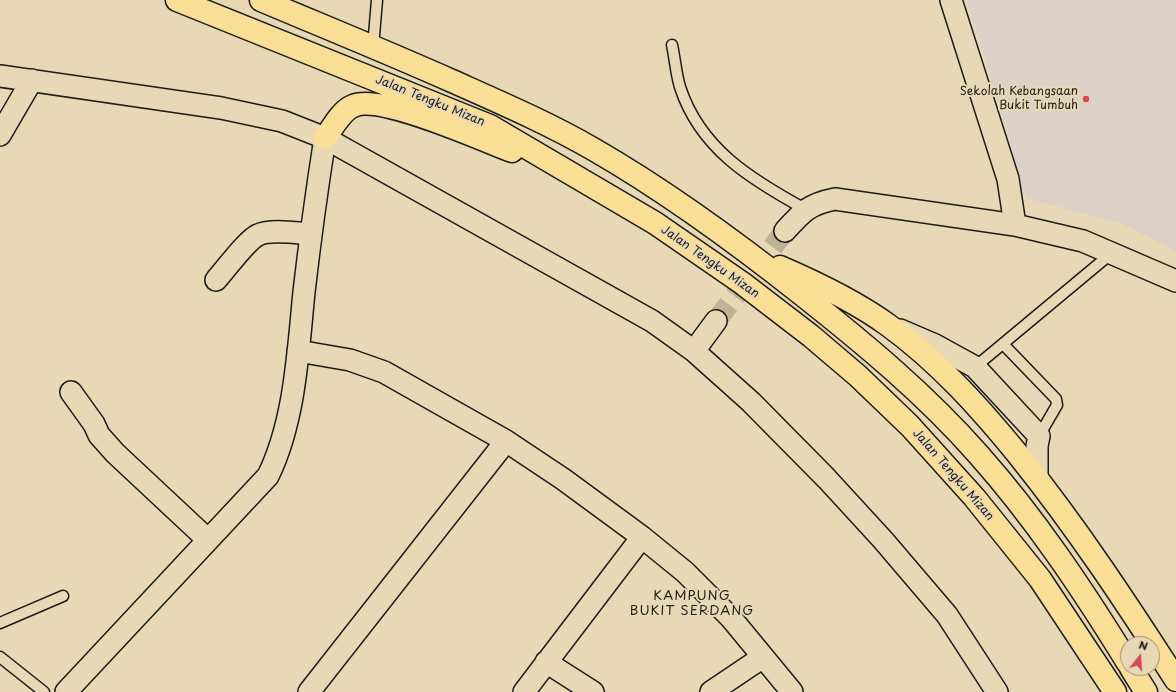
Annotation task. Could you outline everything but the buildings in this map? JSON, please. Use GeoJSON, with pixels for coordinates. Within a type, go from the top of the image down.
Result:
{"type":"FeatureCollection","features":[{"type":"Feature","properties":{"kind":"highway","name":"Jalan Tengku Mizan"},"geometry":{"type":"LineString","coordinates":[[177,0],[490,126],[655,223],[736,279],[811,336],[858,376],[910,426],[974,497],[1040,579],[1115,692]]}},
{"type":"Feature","properties":{"kind":"highway","name":"Jalan Tengku Mizan"},"geometry":{"type":"LineString","coordinates":[[262,0],[373,46],[498,102],[591,148],[666,194],[754,256],[864,344],[923,397],[978,454],[1034,521],[1097,613],[1120,650]]}},
{"type":"Feature","properties":{"kind":"highway"},"geometry":{"type":"LineString","coordinates":[[325,138],[345,111],[353,106],[361,103],[380,104],[403,110],[570,173]]}},
{"type":"Feature","properties":{"kind":"highway"},"geometry":{"type":"LineString","coordinates":[[754,256],[826,287],[888,325],[942,370],[985,414],[1060,507],[1176,680]]}},
{"type":"Feature","properties":{"kind":"highway"},"geometry":{"type":"LineString","coordinates":[[1136,676],[1146,692]]}},
{"type":"Feature","properties":{"kind":"street"},"geometry":{"type":"LineString","coordinates":[[951,0],[1008,179],[1015,225]]}},
{"type":"Feature","properties":{"kind":"street"},"geometry":{"type":"LineString","coordinates":[[0,76],[221,108],[282,121],[325,138],[652,321],[694,351],[751,402],[883,540],[947,615],[997,692]]}},
{"type":"Feature","properties":{"kind":"street"},"geometry":{"type":"LineString","coordinates":[[0,135],[32,80]]}},
{"type":"Feature","properties":{"kind":"street"},"geometry":{"type":"LineString","coordinates":[[66,692],[207,539],[268,476],[276,460],[286,427],[298,351],[311,234],[325,138]]}},
{"type":"Feature","properties":{"kind":"street"},"geometry":{"type":"LineString","coordinates":[[785,231],[805,209],[819,202],[835,199],[1015,225],[1083,241],[1113,252],[1176,281]]}},
{"type":"Feature","properties":{"kind":"street"},"geometry":{"type":"LineString","coordinates":[[216,280],[249,241],[259,234],[274,232],[311,234]]}},
{"type":"Feature","properties":{"kind":"street"},"geometry":{"type":"LineString","coordinates":[[694,351],[716,322]]}},
{"type":"Feature","properties":{"kind":"street"},"geometry":{"type":"LineString","coordinates":[[888,325],[935,346],[975,367],[1040,436],[1037,446],[1037,478]]}},
{"type":"Feature","properties":{"kind":"street"},"geometry":{"type":"LineString","coordinates":[[298,351],[350,360],[384,372],[506,442],[564,479],[642,537],[685,572],[731,618],[792,692]]}},
{"type":"Feature","properties":{"kind":"street"},"geometry":{"type":"LineString","coordinates":[[71,392],[94,424],[99,435],[115,453],[207,539]]}},
{"type":"Feature","properties":{"kind":"street"},"geometry":{"type":"LineString","coordinates":[[308,692],[506,442]]}},
{"type":"Feature","properties":{"kind":"street"},"geometry":{"type":"LineString","coordinates":[[524,692],[642,537]]}},
{"type":"Feature","properties":{"kind":"street"},"geometry":{"type":"LineString","coordinates":[[711,692],[763,657]]}},
{"type":"Feature","properties":{"kind":"street"},"geometry":{"type":"LineString","coordinates":[[546,662],[593,692]]}},
{"type":"Feature","properties":{"kind":"lane"},"geometry":{"type":"LineString","coordinates":[[373,46],[377,0]]}},
{"type":"Feature","properties":{"kind":"lane"},"geometry":{"type":"LineString","coordinates":[[672,45],[680,87],[698,126],[726,159],[762,186],[805,209]]}},
{"type":"Feature","properties":{"kind":"lane"},"geometry":{"type":"LineString","coordinates":[[975,367],[1113,252]]}},
{"type":"Feature","properties":{"kind":"lane"},"geometry":{"type":"LineString","coordinates":[[1003,344],[1056,399],[1057,405],[1040,436]]}},
{"type":"Feature","properties":{"kind":"lane"},"geometry":{"type":"LineString","coordinates":[[0,623],[63,596]]}},
{"type":"Feature","properties":{"kind":"lane"},"geometry":{"type":"LineString","coordinates":[[0,657],[44,692]]}},
{"type":"Feature","properties":{"kind":"shaded area","name":"Sekolah Kebangsaan Bukit Tumbuh"},"geometry":{"type":"Polygon","coordinates":[[[967,0],[1176,0],[1176,251],[1123,224],[1026,198],[967,0]]]}},
{"type":"Feature","properties":{"kind":"tunnel"},"geometry":{"type":"LineString","coordinates":[[716,321],[785,231]]}},
{"type":"Feature","properties":{"kind":"place","name":"Sekolah Kebangsaan Bukit Tumbuh"},"geometry":{"type":"Point","coordinates":[1086,99]}},
{"type":"Feature","properties":{"kind":"district","name":"KAMPUNG BUKIT SERDANG"},"geometry":{"type":"Point","coordinates":[692,604]}}]}
